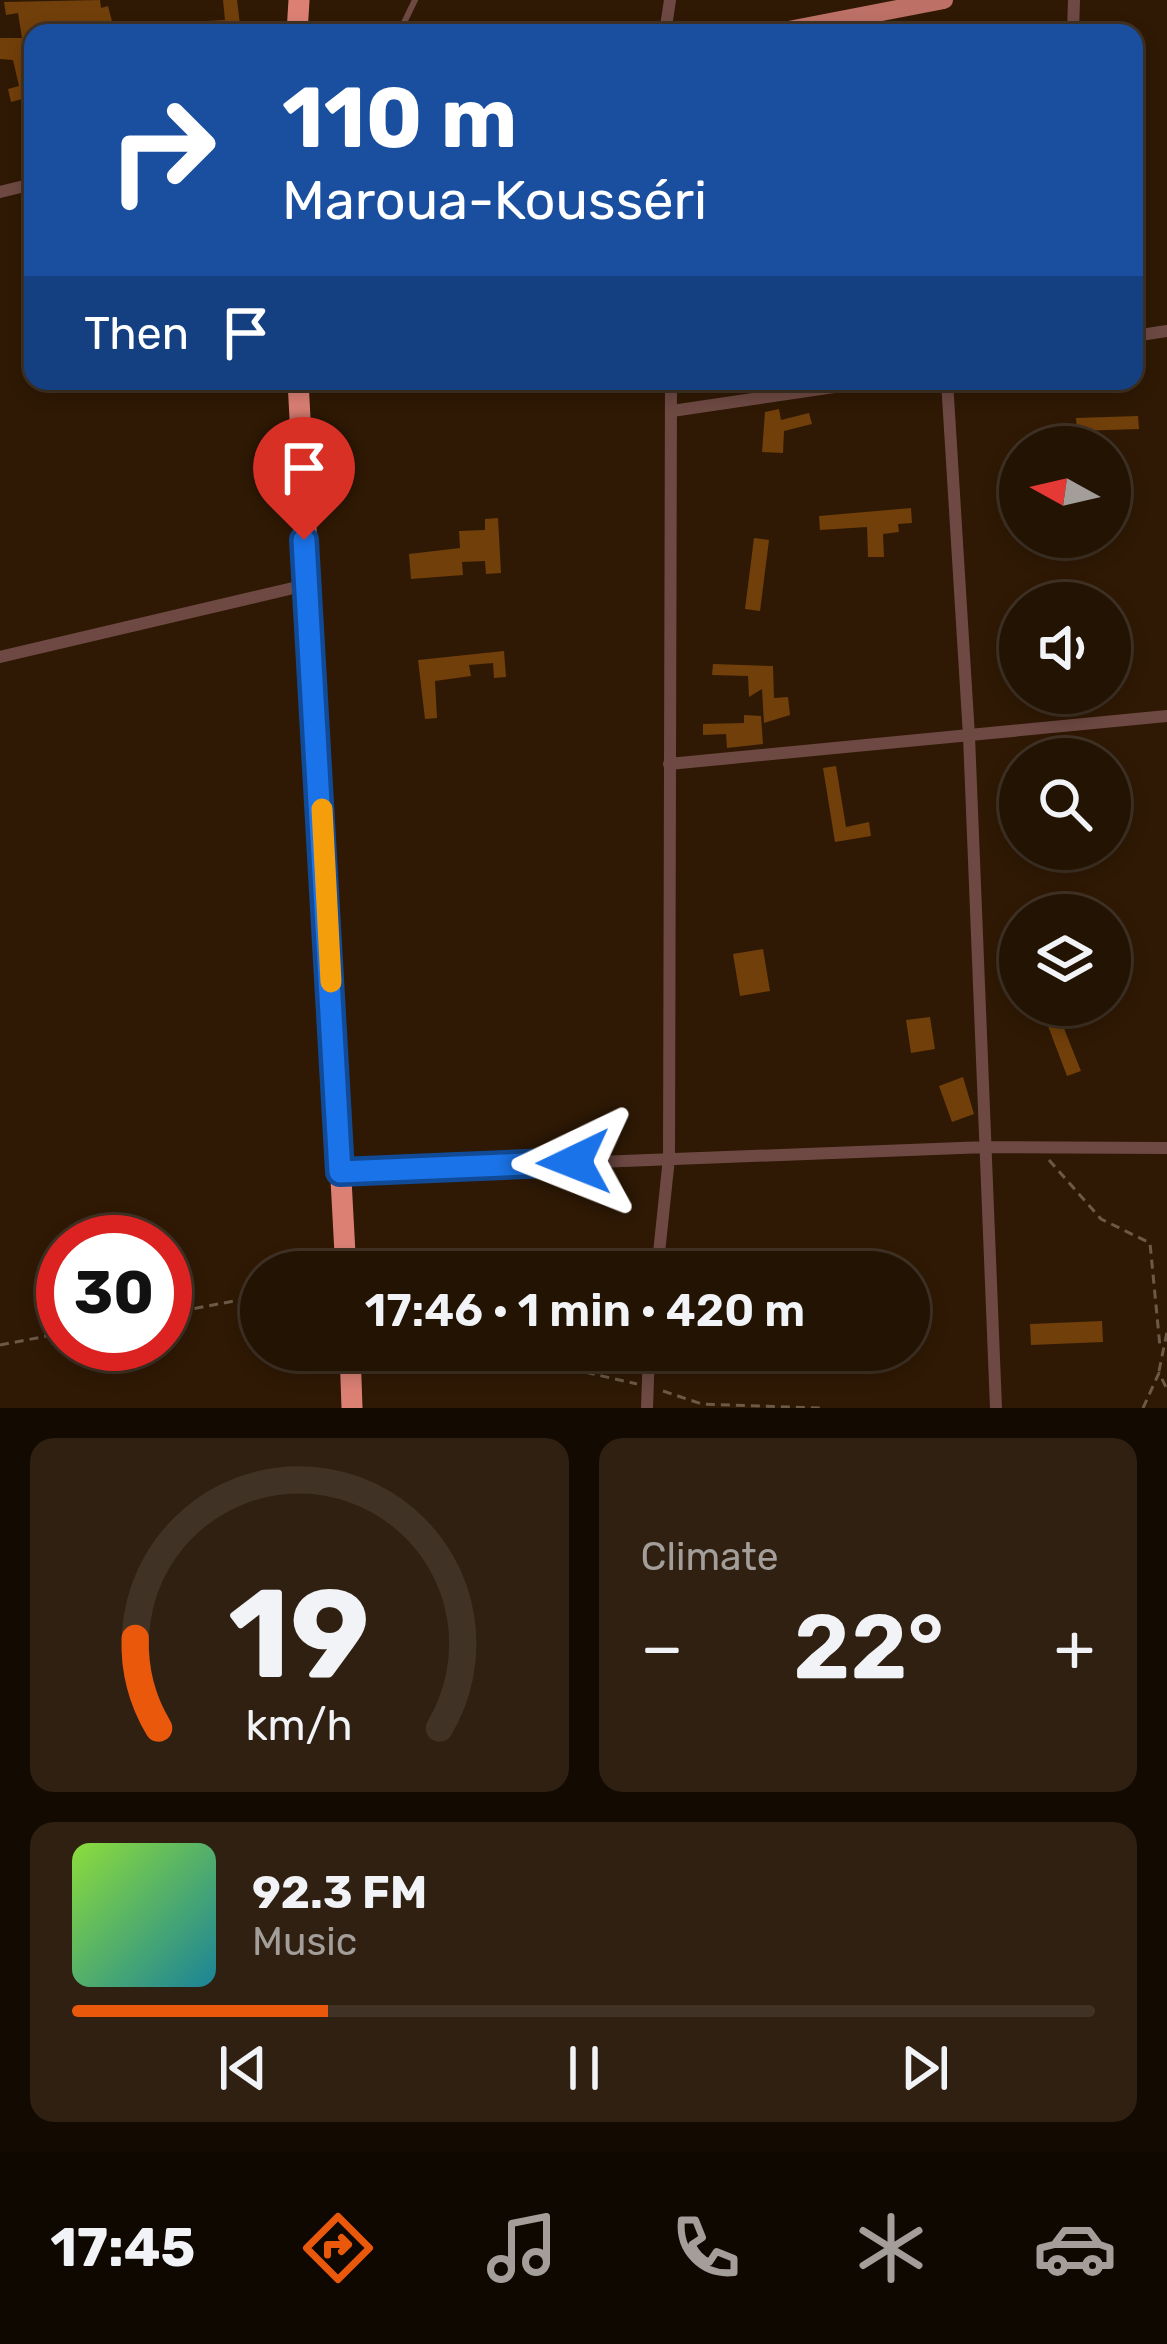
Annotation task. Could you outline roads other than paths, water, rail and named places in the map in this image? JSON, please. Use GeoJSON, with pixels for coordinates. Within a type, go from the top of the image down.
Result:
{"type":"FeatureCollection","features":[{"type":"Feature","properties":{"kind":"highway"},"geometry":{"type":"LineString","coordinates":[[298,390],[345,1251]]}},
{"type":"Feature","properties":{"kind":"highway"},"geometry":{"type":"LineString","coordinates":[[351,1371],[352,1408]]}},
{"type":"Feature","properties":{"kind":"main road"},"geometry":{"type":"LineString","coordinates":[[809,24],[881,6],[944,0]]}},
{"type":"Feature","properties":{"kind":"street"},"geometry":{"type":"LineString","coordinates":[[659,1251],[668,1158],[671,390]]}},
{"type":"Feature","properties":{"kind":"street"},"geometry":{"type":"LineString","coordinates":[[672,411],[814,390]]}},
{"type":"Feature","properties":{"kind":"street"},"geometry":{"type":"LineString","coordinates":[[948,390],[969,736],[996,1408]]}},
{"type":"Feature","properties":{"kind":"street"},"geometry":{"type":"LineString","coordinates":[[0,657],[306,585]]}},
{"type":"Feature","properties":{"kind":"street"},"geometry":{"type":"LineString","coordinates":[[669,764],[1167,716]]}},
{"type":"Feature","properties":{"kind":"street"},"geometry":{"type":"LineString","coordinates":[[340,1172],[986,1147],[1167,1148]]}},
{"type":"Feature","properties":{"kind":"street"},"geometry":{"type":"LineString","coordinates":[[647,1408],[648,1371]]}}]}
